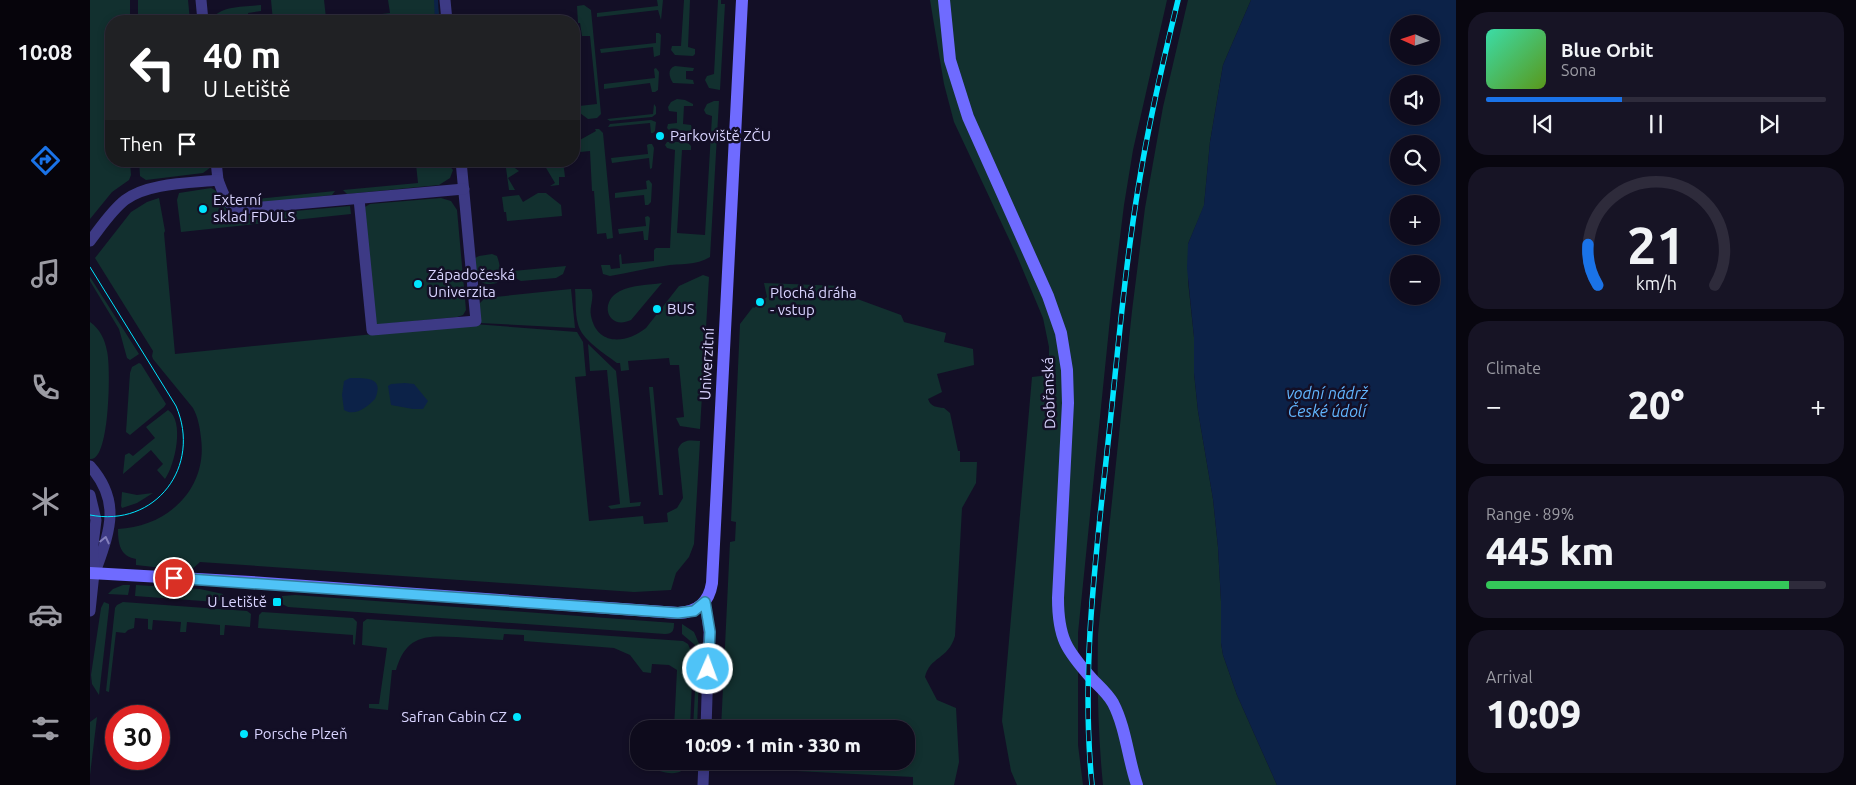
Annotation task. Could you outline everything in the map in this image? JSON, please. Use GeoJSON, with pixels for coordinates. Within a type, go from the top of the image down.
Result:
{"type":"FeatureCollection","features":[{"type":"Feature","properties":{"kind":"street"},"geometry":{"type":"LineString","coordinates":[[201,0],[202,15]]}},
{"type":"Feature","properties":{"kind":"street"},"geometry":{"type":"LineString","coordinates":[[445,0],[446,15]]}},
{"type":"Feature","properties":{"kind":"street","name":"Univerzitní"},"geometry":{"type":"LineString","coordinates":[[706,720],[710,632],[705,602],[709,596],[712,583],[742,0]]}},
{"type":"Feature","properties":{"kind":"street","name":"Dobřanská"},"geometry":{"type":"LineString","coordinates":[[944,0],[950,60],[968,117],[1048,296],[1061,333],[1068,370],[1058,598],[1058,616],[1061,633],[1070,653],[1112,701],[1118,713],[1137,785]]}},
{"type":"Feature","properties":{"kind":"street"},"geometry":{"type":"LineString","coordinates":[[217,167],[218,180],[227,202],[231,206],[240,209],[464,189]]}},
{"type":"Feature","properties":{"kind":"street"},"geometry":{"type":"LineString","coordinates":[[359,199],[372,330],[476,321],[462,167]]}},
{"type":"Feature","properties":{"kind":"street"},"geometry":{"type":"LineString","coordinates":[[90,241],[116,209],[140,191],[156,187],[218,180]]}},
{"type":"Feature","properties":{"kind":"street"},"geometry":{"type":"LineString","coordinates":[[90,466],[105,487],[110,506],[104,546],[92,573]]}},
{"type":"Feature","properties":{"kind":"street"},"geometry":{"type":"LineString","coordinates":[[90,495],[95,509],[96,520],[90,611]]}},
{"type":"Feature","properties":{"kind":"street"},"geometry":{"type":"LineString","coordinates":[[92,573],[251,582],[678,613],[694,611],[705,602]]}},
{"type":"Feature","properties":{"kind":"street"},"geometry":{"type":"LineString","coordinates":[[703,785],[704,770]]}},
{"type":"Feature","properties":{"kind":"green space"},"geometry":{"type":"Polygon","coordinates":[[[90,0],[130,0],[130,15],[105,15],[105,167],[130,167],[131,175],[129,180],[112,192],[90,219],[90,0]]]}},
{"type":"Feature","properties":{"kind":"green space"},"geometry":{"type":"Polygon","coordinates":[[[138,0],[188,0],[189,15],[138,15],[138,0]]]}},
{"type":"Feature","properties":{"kind":"green space"},"geometry":{"type":"Polygon","coordinates":[[[271,0],[324,0],[326,15],[272,15],[271,0]]]}},
{"type":"Feature","properties":{"kind":"green space"},"geometry":{"type":"Polygon","coordinates":[[[388,0],[437,0],[439,15],[382,15],[390,13],[388,0]]]}},
{"type":"Feature","properties":{"kind":"green space"},"geometry":{"type":"Polygon","coordinates":[[[657,0],[663,0],[661,20],[658,10],[597,17],[597,13],[658,6],[657,0]]]}},
{"type":"Feature","properties":{"kind":"green space"},"geometry":{"type":"Polygon","coordinates":[[[684,0],[690,0],[688,47],[695,49],[693,56],[675,55],[671,50],[672,46],[681,46],[684,0]]]}},
{"type":"Feature","properties":{"kind":"green space"},"geometry":{"type":"Polygon","coordinates":[[[718,0],[721,0],[721,4],[725,4],[720,90],[709,88],[705,80],[707,76],[714,74],[718,0]]]}},
{"type":"Feature","properties":{"kind":"green space"},"geometry":{"type":"Polygon","coordinates":[[[930,0],[1167,0],[1133,150],[1111,309],[1078,633],[1078,745],[1083,785],[1017,785],[1011,771],[1002,721],[1032,377],[1049,375],[1049,347],[1043,318],[1017,256],[954,122],[944,84],[930,0]]]}},
{"type":"Feature","properties":{"kind":"green space"},"geometry":{"type":"Polygon","coordinates":[[[1188,0],[1251,0],[1223,65],[1210,142],[1204,206],[1188,244],[1188,281],[1194,337],[1194,373],[1198,411],[1213,499],[1218,547],[1223,655],[1237,695],[1277,785],[1103,785],[1098,710],[1098,634],[1132,311],[1145,208],[1163,107],[1188,0]]]}},
{"type":"Feature","properties":{"kind":"green space"},"geometry":{"type":"Polygon","coordinates":[[[261,5],[261,11],[248,13],[248,15],[216,15],[226,9],[261,5]]]}},
{"type":"Feature","properties":{"kind":"green space"},"geometry":{"type":"Polygon","coordinates":[[[584,5],[591,10],[601,114],[597,118],[588,119],[580,113],[580,106],[597,104],[590,36],[582,36],[577,6],[584,5]]]}},
{"type":"Feature","properties":{"kind":"green space"},"geometry":{"type":"Polygon","coordinates":[[[656,33],[661,35],[660,55],[654,57],[653,47],[601,53],[600,49],[656,43],[656,33]]]}},
{"type":"Feature","properties":{"kind":"green space"},"geometry":{"type":"Polygon","coordinates":[[[672,67],[694,68],[693,71],[686,71],[686,79],[693,80],[694,84],[673,83],[670,73],[672,67]]]}},
{"type":"Feature","properties":{"kind":"green space"},"geometry":{"type":"Polygon","coordinates":[[[656,68],[659,72],[658,90],[655,92],[652,92],[650,83],[604,89],[604,84],[655,78],[654,69],[656,68]]]}},
{"type":"Feature","properties":{"kind":"green space"},"geometry":{"type":"Polygon","coordinates":[[[677,99],[693,104],[693,106],[684,106],[683,124],[691,125],[692,129],[690,131],[669,130],[667,128],[668,124],[677,123],[677,112],[669,111],[668,107],[671,102],[677,99]]]}},
{"type":"Feature","properties":{"kind":"green space"},"geometry":{"type":"Polygon","coordinates":[[[719,101],[710,257],[694,263],[657,267],[610,276],[603,274],[601,265],[610,265],[611,269],[620,268],[619,255],[621,254],[622,264],[654,261],[654,250],[656,248],[670,248],[675,150],[667,148],[665,145],[667,142],[687,142],[691,146],[691,150],[682,150],[677,233],[705,235],[712,116],[706,114],[704,110],[707,104],[719,101]]]}},
{"type":"Feature","properties":{"kind":"green space"},"geometry":{"type":"Polygon","coordinates":[[[654,104],[656,114],[652,117],[610,121],[607,119],[653,114],[654,104]]]}},
{"type":"Feature","properties":{"kind":"green space"},"geometry":{"type":"Polygon","coordinates":[[[651,120],[656,122],[653,133],[651,133],[650,123],[608,127],[610,124],[651,120]]]}},
{"type":"Feature","properties":{"kind":"green space"},"geometry":{"type":"Polygon","coordinates":[[[595,129],[599,129],[603,133],[613,238],[607,239],[606,233],[597,234],[590,151],[580,152],[580,140],[596,131],[595,129]]]}},
{"type":"Feature","properties":{"kind":"green space"},"geometry":{"type":"Polygon","coordinates":[[[652,144],[654,148],[652,168],[650,169],[649,158],[612,163],[611,158],[648,154],[647,145],[652,144]]]}},
{"type":"Feature","properties":{"kind":"green space"},"geometry":{"type":"Polygon","coordinates":[[[139,167],[211,167],[203,173],[146,180],[140,176],[139,167]]]}},
{"type":"Feature","properties":{"kind":"green space"},"geometry":{"type":"Polygon","coordinates":[[[416,167],[450,167],[453,170],[450,178],[439,185],[347,194],[343,190],[418,183],[416,167]]]}},
{"type":"Feature","properties":{"kind":"green space"},"geometry":{"type":"Polygon","coordinates":[[[506,167],[513,167],[519,171],[508,178],[515,190],[509,190],[506,167]]]}},
{"type":"Feature","properties":{"kind":"green space"},"geometry":{"type":"Polygon","coordinates":[[[546,167],[564,167],[565,177],[559,177],[559,185],[550,186],[555,183],[546,167]]]}},
{"type":"Feature","properties":{"kind":"green space"},"geometry":{"type":"Polygon","coordinates":[[[649,180],[652,184],[651,202],[648,205],[645,205],[644,195],[615,198],[615,193],[647,189],[646,181],[649,180]]]}},
{"type":"Feature","properties":{"kind":"green space"},"geometry":{"type":"Polygon","coordinates":[[[211,188],[219,194],[228,210],[240,216],[350,206],[351,214],[181,232],[177,200],[179,193],[211,188]]]}},
{"type":"Feature","properties":{"kind":"green space"},"geometry":{"type":"Polygon","coordinates":[[[335,191],[332,195],[242,205],[236,201],[335,191]]]}},
{"type":"Feature","properties":{"kind":"green space"},"geometry":{"type":"Polygon","coordinates":[[[538,193],[546,193],[561,205],[562,216],[507,221],[502,197],[519,195],[523,202],[538,193]]]}},
{"type":"Feature","properties":{"kind":"green space"},"geometry":{"type":"Polygon","coordinates":[[[159,198],[165,231],[175,354],[474,324],[577,332],[583,342],[586,376],[575,377],[589,521],[643,516],[644,524],[668,522],[667,513],[677,508],[683,498],[678,449],[684,442],[690,440],[700,441],[694,544],[689,557],[676,573],[671,590],[634,592],[200,562],[190,571],[136,565],[136,559],[126,555],[121,548],[118,529],[136,527],[153,521],[168,513],[180,502],[191,489],[198,473],[201,456],[201,434],[193,408],[153,359],[153,351],[95,258],[131,212],[147,202],[159,198]]]}},
{"type":"Feature","properties":{"kind":"green space"},"geometry":{"type":"Polygon","coordinates":[[[441,198],[451,201],[457,210],[466,310],[463,315],[457,317],[373,325],[365,207],[370,204],[441,198]]]}},
{"type":"Feature","properties":{"kind":"green space"},"geometry":{"type":"Polygon","coordinates":[[[648,216],[650,218],[648,240],[644,240],[643,231],[619,234],[618,229],[646,226],[645,217],[648,216]]]}},
{"type":"Feature","properties":{"kind":"green space"},"geometry":{"type":"Polygon","coordinates":[[[492,254],[497,256],[500,277],[497,283],[481,282],[477,274],[475,258],[492,254]]]}},
{"type":"Feature","properties":{"kind":"green space"},"geometry":{"type":"Polygon","coordinates":[[[566,266],[563,274],[556,278],[521,281],[513,277],[512,273],[513,271],[566,266]]]}},
{"type":"Feature","properties":{"kind":"green space"},"geometry":{"type":"Polygon","coordinates":[[[703,275],[709,277],[700,429],[680,426],[676,418],[684,417],[679,365],[670,365],[669,358],[628,361],[629,370],[621,371],[620,363],[617,363],[594,346],[580,330],[576,315],[575,289],[591,289],[591,316],[594,326],[599,333],[613,339],[621,339],[630,337],[646,328],[679,286],[703,275]]]}},
{"type":"Feature","properties":{"kind":"green space"},"geometry":{"type":"Polygon","coordinates":[[[90,277],[139,354],[130,360],[127,358],[119,329],[90,281],[90,277]]]}},
{"type":"Feature","properties":{"kind":"green space"},"geometry":{"type":"Polygon","coordinates":[[[662,283],[631,320],[616,322],[612,319],[608,308],[613,296],[620,291],[635,286],[662,283]]]}},
{"type":"Feature","properties":{"kind":"green space"},"geometry":{"type":"Polygon","coordinates":[[[764,283],[842,286],[841,293],[901,315],[904,322],[946,333],[944,342],[973,349],[974,365],[937,374],[942,392],[928,399],[932,405],[944,408],[950,413],[958,451],[960,451],[960,462],[977,462],[976,483],[962,508],[955,636],[948,650],[931,665],[925,677],[937,700],[956,708],[959,762],[954,785],[913,785],[913,777],[777,770],[915,770],[915,720],[721,720],[730,542],[735,541],[736,522],[731,521],[740,324],[753,307],[767,297],[764,283]]]}},
{"type":"Feature","properties":{"kind":"green space"},"geometry":{"type":"Polygon","coordinates":[[[571,289],[575,328],[480,323],[479,304],[485,298],[571,289]]]}},
{"type":"Feature","properties":{"kind":"green space"},"geometry":{"type":"Polygon","coordinates":[[[90,322],[102,335],[105,343],[108,360],[109,393],[102,446],[97,456],[90,459],[90,322]]]}},
{"type":"Feature","properties":{"kind":"green space"},"geometry":{"type":"Polygon","coordinates":[[[588,344],[616,371],[630,503],[641,502],[640,506],[611,509],[608,506],[620,504],[607,370],[590,371],[588,344]]]}},
{"type":"Feature","properties":{"kind":"green space"},"geometry":{"type":"Polygon","coordinates":[[[139,363],[166,404],[130,435],[126,432],[130,373],[132,367],[139,363]]]}},
{"type":"Feature","properties":{"kind":"green space"},"geometry":{"type":"Polygon","coordinates":[[[649,387],[653,387],[663,495],[659,495],[649,387]]]}},
{"type":"Feature","properties":{"kind":"green space"},"geometry":{"type":"Polygon","coordinates":[[[168,410],[176,423],[177,443],[172,464],[165,479],[157,470],[163,464],[151,450],[123,474],[125,455],[129,453],[133,456],[155,438],[146,427],[168,410]]]}},
{"type":"Feature","properties":{"kind":"green space"},"geometry":{"type":"Polygon","coordinates":[[[122,492],[137,495],[153,493],[137,503],[122,508],[122,492]]]}},
{"type":"Feature","properties":{"kind":"green space"},"geometry":{"type":"Polygon","coordinates":[[[123,585],[130,585],[128,595],[108,594],[113,589],[123,585]]]}},
{"type":"Feature","properties":{"kind":"green space"},"geometry":{"type":"Polygon","coordinates":[[[136,585],[200,589],[223,594],[223,599],[216,602],[135,596],[136,585]]]}},
{"type":"Feature","properties":{"kind":"green space"},"geometry":{"type":"Polygon","coordinates":[[[295,595],[674,623],[674,625],[671,632],[665,634],[288,607],[282,604],[282,596],[295,595]]]}},
{"type":"Feature","properties":{"kind":"green space"},"geometry":{"type":"Polygon","coordinates":[[[104,602],[109,604],[109,608],[99,695],[92,684],[91,675],[101,608],[104,602]]]}},
{"type":"Feature","properties":{"kind":"green space"},"geometry":{"type":"Polygon","coordinates":[[[123,602],[247,611],[251,614],[250,627],[225,625],[224,635],[220,635],[220,625],[187,622],[186,632],[180,632],[181,622],[153,620],[152,630],[148,629],[148,619],[135,618],[134,628],[125,633],[116,632],[109,692],[106,691],[115,608],[123,602]]]}},
{"type":"Feature","properties":{"kind":"green space"},"geometry":{"type":"Polygon","coordinates":[[[262,612],[353,618],[357,622],[355,645],[353,644],[353,635],[258,628],[259,615],[262,612]]]}},
{"type":"Feature","properties":{"kind":"green space"},"geometry":{"type":"Polygon","coordinates":[[[367,619],[683,641],[688,644],[693,656],[690,720],[674,720],[677,670],[669,665],[652,664],[651,673],[643,672],[630,655],[614,648],[524,641],[524,635],[504,634],[503,640],[445,636],[418,640],[405,650],[396,670],[392,670],[388,710],[369,708],[369,704],[379,704],[387,648],[362,645],[363,622],[367,619]]]}},
{"type":"Feature","properties":{"kind":"green space"},"geometry":{"type":"Polygon","coordinates":[[[682,624],[694,632],[700,646],[697,720],[693,720],[697,652],[695,645],[682,634],[682,624]]]}},
{"type":"Feature","properties":{"kind":"green space"},"geometry":{"type":"Polygon","coordinates":[[[97,717],[90,775],[90,722],[97,717]]]}},
{"type":"Feature","properties":{"kind":"green space"},"geometry":{"type":"Polygon","coordinates":[[[657,770],[683,770],[675,773],[657,770]]]}},
{"type":"Feature","properties":{"kind":"water","name":"vodní nádrž České údolí"},"geometry":{"type":"Polygon","coordinates":[[[1251,0],[1456,0],[1456,785],[1277,785],[1237,695],[1223,655],[1221,643],[1218,547],[1213,499],[1198,411],[1194,373],[1194,337],[1187,268],[1188,244],[1204,205],[1210,142],[1223,65],[1251,0]]]}},
{"type":"Feature","properties":{"kind":"water"},"geometry":{"type":"Polygon","coordinates":[[[350,378],[372,380],[378,386],[375,399],[357,412],[344,410],[342,395],[344,381],[350,378]]]}},
{"type":"Feature","properties":{"kind":"water"},"geometry":{"type":"Polygon","coordinates":[[[405,383],[414,384],[428,401],[423,409],[391,405],[388,386],[405,383]]]}},
{"type":"Feature","properties":{"kind":"waterway"},"geometry":{"type":"LineString","coordinates":[[436,0],[437,15]]}},
{"type":"Feature","properties":{"kind":"tram line"},"geometry":{"type":"LineString","coordinates":[[90,267],[176,406],[182,428],[183,450],[178,470],[167,488],[153,502],[135,512],[114,517],[90,515]]}},
{"type":"Feature","properties":{"kind":"railway"},"geometry":{"type":"LineString","coordinates":[[1092,785],[1088,701],[1091,618],[1121,317],[1143,160],[1178,0]]}},
{"type":"Feature","properties":{"kind":"place","name":"Parkoviště ZČU"},"geometry":{"type":"Point","coordinates":[660,136]}},
{"type":"Feature","properties":{"kind":"place","name":"Externí sklad FDULS"},"geometry":{"type":"Point","coordinates":[203,209]}},
{"type":"Feature","properties":{"kind":"place","name":"Západočeská Univerzita"},"geometry":{"type":"Point","coordinates":[418,284]}},
{"type":"Feature","properties":{"kind":"place","name":"Plochá dráha - vstup"},"geometry":{"type":"Point","coordinates":[760,302]}},
{"type":"Feature","properties":{"kind":"place","name":"BUS"},"geometry":{"type":"Point","coordinates":[657,309]}},
{"type":"Feature","properties":{"kind":"place","name":"U Letiště"},"geometry":{"type":"Point","coordinates":[277,602]}},
{"type":"Feature","properties":{"kind":"place","name":"Safran Cabin CZ"},"geometry":{"type":"Point","coordinates":[517,717]}},
{"type":"Feature","properties":{"kind":"place","name":"Porsche Plzeň"},"geometry":{"type":"Point","coordinates":[244,734]}},
{"type":"Feature","properties":{"kind":"route"},"geometry":{"type":"LineString","coordinates":[[174,578],[678,613],[694,611],[705,602],[710,632],[708,669]]}}]}
